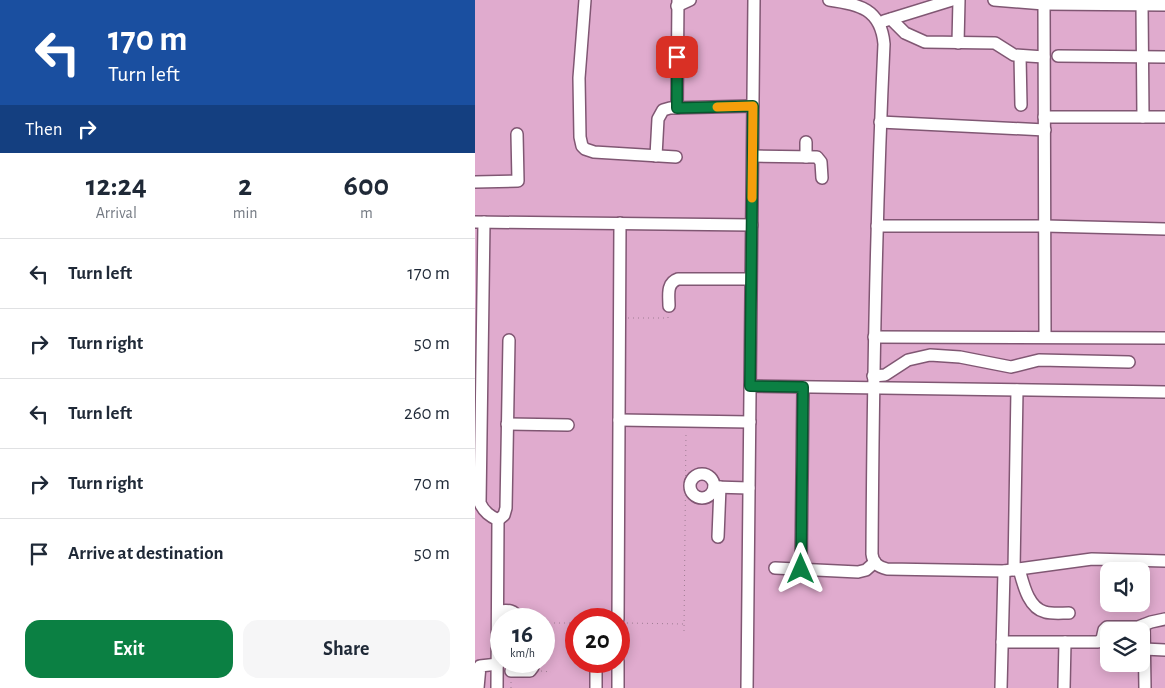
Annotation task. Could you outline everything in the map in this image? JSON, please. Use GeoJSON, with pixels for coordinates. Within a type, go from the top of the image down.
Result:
{"type":"FeatureCollection","features":[{"type":"Feature","properties":{"kind":"lane"},"geometry":{"type":"LineString","coordinates":[[585,0],[579,78],[580,142],[585,149],[594,152],[676,157]]}},
{"type":"Feature","properties":{"kind":"lane"},"geometry":{"type":"LineString","coordinates":[[677,108],[677,3],[690,0]]}},
{"type":"Feature","properties":{"kind":"lane"},"geometry":{"type":"LineString","coordinates":[[747,688],[755,0]]}},
{"type":"Feature","properties":{"kind":"lane"},"geometry":{"type":"LineString","coordinates":[[829,0],[851,3],[863,8],[878,22],[884,44],[873,382],[873,554],[875,562],[882,568],[1012,570],[1092,559],[1165,561]]}},
{"type":"Feature","properties":{"kind":"lane"},"geometry":{"type":"LineString","coordinates":[[878,22],[952,0]]}},
{"type":"Feature","properties":{"kind":"lane"},"geometry":{"type":"LineString","coordinates":[[958,43],[959,0]]}},
{"type":"Feature","properties":{"kind":"lane"},"geometry":{"type":"LineString","coordinates":[[994,0],[1044,4],[1165,5]]}},
{"type":"Feature","properties":{"kind":"lane"},"geometry":{"type":"LineString","coordinates":[[1044,4],[1045,337]]}},
{"type":"Feature","properties":{"kind":"lane"},"geometry":{"type":"LineString","coordinates":[[1142,4],[1143,117]]}},
{"type":"Feature","properties":{"kind":"lane"},"geometry":{"type":"LineString","coordinates":[[891,18],[905,33],[917,40],[995,43],[1004,47],[1012,54],[1044,57]]}},
{"type":"Feature","properties":{"kind":"lane"},"geometry":{"type":"LineString","coordinates":[[1020,56],[1021,105]]}},
{"type":"Feature","properties":{"kind":"lane"},"geometry":{"type":"LineString","coordinates":[[1059,56],[1165,57]]}},
{"type":"Feature","properties":{"kind":"lane"},"geometry":{"type":"LineString","coordinates":[[657,156],[659,116],[663,110],[753,106]]}},
{"type":"Feature","properties":{"kind":"lane"},"geometry":{"type":"LineString","coordinates":[[1045,117],[1165,117]]}},
{"type":"Feature","properties":{"kind":"lane"},"geometry":{"type":"LineString","coordinates":[[881,122],[1045,130]]}},
{"type":"Feature","properties":{"kind":"lane"},"geometry":{"type":"LineString","coordinates":[[475,182],[518,181],[517,134]]}},
{"type":"Feature","properties":{"kind":"lane"},"geometry":{"type":"LineString","coordinates":[[806,142],[806,157]]}},
{"type":"Feature","properties":{"kind":"lane"},"geometry":{"type":"LineString","coordinates":[[753,156],[817,157],[820,159],[822,178]]}},
{"type":"Feature","properties":{"kind":"lane"},"geometry":{"type":"LineString","coordinates":[[498,520],[483,509],[480,504],[479,222],[752,225]]}},
{"type":"Feature","properties":{"kind":"lane"},"geometry":{"type":"LineString","coordinates":[[620,224],[619,420],[623,608]]}},
{"type":"Feature","properties":{"kind":"lane"},"geometry":{"type":"LineString","coordinates":[[877,226],[1045,226],[1165,229]]}},
{"type":"Feature","properties":{"kind":"lane"},"geometry":{"type":"LineString","coordinates":[[669,306],[670,284],[678,279],[751,279]]}},
{"type":"Feature","properties":{"kind":"lane"},"geometry":{"type":"LineString","coordinates":[[875,338],[1165,338]]}},
{"type":"Feature","properties":{"kind":"lane"},"geometry":{"type":"LineString","coordinates":[[498,520],[504,515],[506,508],[509,340]]}},
{"type":"Feature","properties":{"kind":"lane"},"geometry":{"type":"LineString","coordinates":[[873,382],[908,360],[930,355],[960,357],[1011,367],[1039,360],[1129,362]]}},
{"type":"Feature","properties":{"kind":"lane"},"geometry":{"type":"LineString","coordinates":[[750,386],[803,387],[873,382],[1017,390],[1165,392]]}},
{"type":"Feature","properties":{"kind":"lane"},"geometry":{"type":"LineString","coordinates":[[801,569],[803,387]]}},
{"type":"Feature","properties":{"kind":"lane"},"geometry":{"type":"LineString","coordinates":[[1001,688],[1002,642],[1012,570],[1017,390]]}},
{"type":"Feature","properties":{"kind":"lane"},"geometry":{"type":"LineString","coordinates":[[619,420],[750,422]]}},
{"type":"Feature","properties":{"kind":"lane"},"geometry":{"type":"LineString","coordinates":[[507,424],[568,426]]}},
{"type":"Feature","properties":{"kind":"lane"},"geometry":{"type":"LineString","coordinates":[[688,486],[699,498],[709,496],[717,487]]}},
{"type":"Feature","properties":{"kind":"lane"},"geometry":{"type":"LineString","coordinates":[[717,487],[749,488]]}},
{"type":"Feature","properties":{"kind":"lane"},"geometry":{"type":"LineString","coordinates":[[717,487],[718,537]]}},
{"type":"Feature","properties":{"kind":"lane"},"geometry":{"type":"LineString","coordinates":[[498,520],[498,608]]}},
{"type":"Feature","properties":{"kind":"lane"},"geometry":{"type":"LineString","coordinates":[[775,568],[858,572],[866,570],[875,562]]}},
{"type":"Feature","properties":{"kind":"lane"},"geometry":{"type":"LineString","coordinates":[[1012,570],[1038,609],[1045,612],[1069,613]]}},
{"type":"Feature","properties":{"kind":"lane"},"geometry":{"type":"LineString","coordinates":[[1150,623],[1165,619]]}},
{"type":"Feature","properties":{"kind":"lane"},"geometry":{"type":"LineString","coordinates":[[1002,642],[1100,640]]}},
{"type":"Feature","properties":{"kind":"lane"},"geometry":{"type":"LineString","coordinates":[[1063,688],[1065,642]]}},
{"type":"Feature","properties":{"kind":"lane"},"geometry":{"type":"LineString","coordinates":[[1150,649],[1165,650]]}},
{"type":"Feature","properties":{"kind":"lane"},"geometry":{"type":"LineString","coordinates":[[478,688],[480,666],[490,665]]}},
{"type":"Feature","properties":{"kind":"lane"},"geometry":{"type":"LineString","coordinates":[[1145,672],[1145,688]]}},
{"type":"Feature","properties":{"kind":"lane"},"geometry":{"type":"LineString","coordinates":[[497,673],[497,688]]}},
{"type":"Feature","properties":{"kind":"lane"},"geometry":{"type":"LineString","coordinates":[[596,673],[596,688]]}},
{"type":"Feature","properties":{"kind":"lane"},"geometry":{"type":"LineString","coordinates":[[618,673],[618,688]]}},
{"type":"Feature","properties":{"kind":"path"},"geometry":{"type":"LineString","coordinates":[[620,318],[668,318],[669,306]]}},
{"type":"Feature","properties":{"kind":"path"},"geometry":{"type":"LineString","coordinates":[[684,631],[688,486],[687,421]]}},
{"type":"Feature","properties":{"kind":"path"},"geometry":{"type":"LineString","coordinates":[[630,621],[684,624]]}},
{"type":"Feature","properties":{"kind":"shaded area"},"geometry":{"type":"Polygon","coordinates":[[[475,0],[1165,0],[1165,688],[475,688],[475,0]]]}},
{"type":"Feature","properties":{"kind":"slow traffic"},"geometry":{"type":"LineString","coordinates":[[717,107],[753,106],[752,198]]}},
{"type":"Feature","properties":{"kind":"route"},"geometry":{"type":"LineString","coordinates":[[677,57],[677,108],[753,106],[750,386],[803,387],[801,569]]}}]}
